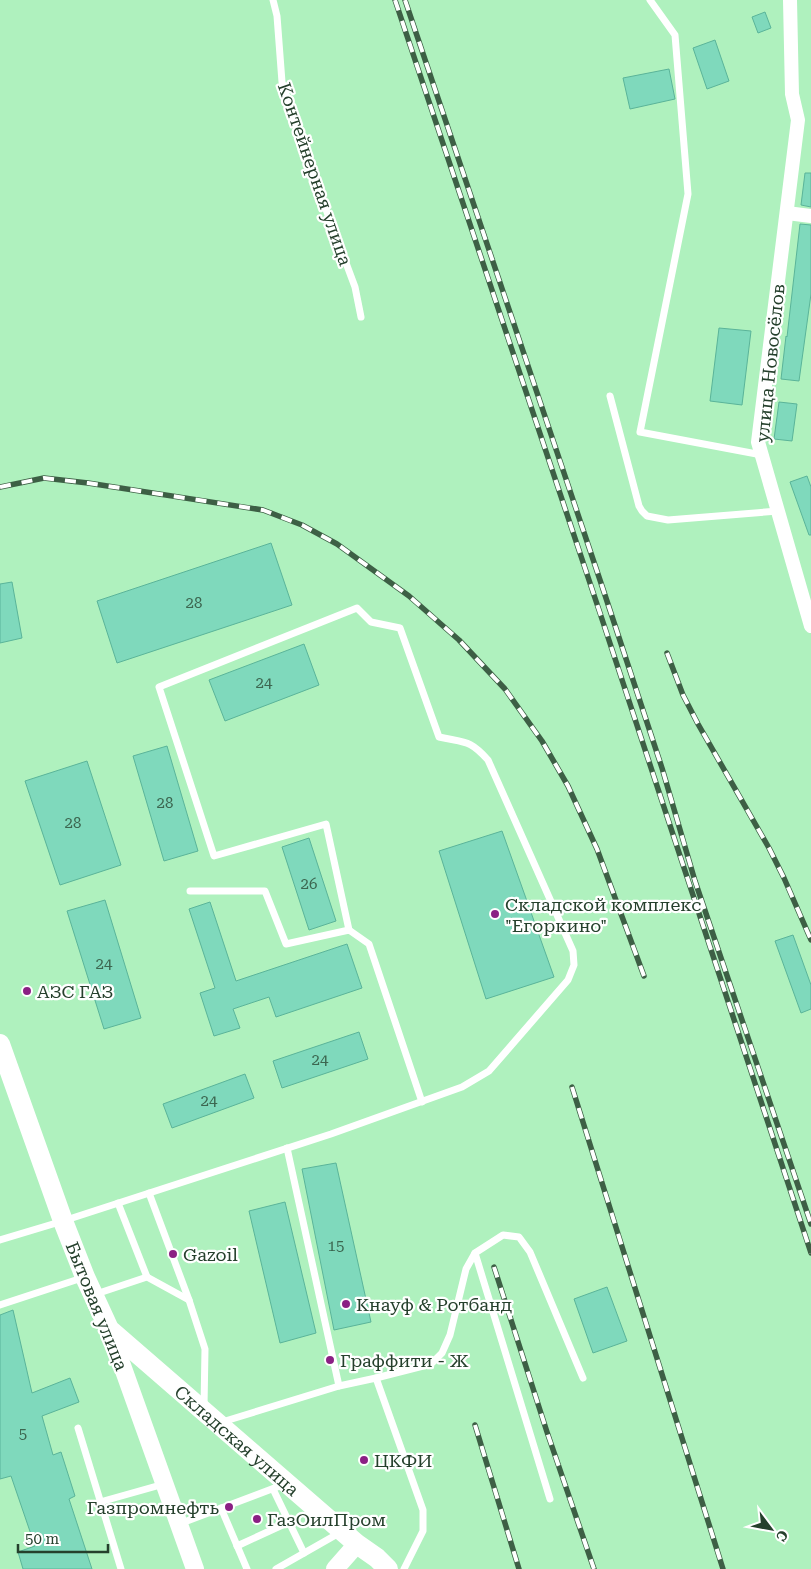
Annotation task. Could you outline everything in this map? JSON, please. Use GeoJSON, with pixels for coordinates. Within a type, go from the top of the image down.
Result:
{"type":"FeatureCollection","features":[{"type":"Feature","properties":{"kind":"main road","name":"Бытовая улица"},"geometry":{"type":"LineString","coordinates":[[0,1044],[63,1221],[89,1286],[109,1329]]}},
{"type":"Feature","properties":{"kind":"main road","name":"Складская улица"},"geometry":{"type":"LineString","coordinates":[[109,1329],[212,1417],[281,1486],[350,1537],[388,1569]]}},
{"type":"Feature","properties":{"kind":"street","name":"улица Новосёлов"},"geometry":{"type":"LineString","coordinates":[[790,0],[792,94],[798,120],[758,442],[811,626]]}},
{"type":"Feature","properties":{"kind":"street"},"geometry":{"type":"LineString","coordinates":[[787,213],[811,216]]}},
{"type":"Feature","properties":{"kind":"street","name":"Бытовая улица"},"geometry":{"type":"LineString","coordinates":[[109,1329],[195,1569]]}},
{"type":"Feature","properties":{"kind":"street"},"geometry":{"type":"LineString","coordinates":[[335,1569],[350,1537]]}},
{"type":"Feature","properties":{"kind":"lane","name":"Контейнерная улица"},"geometry":{"type":"LineString","coordinates":[[273,0],[277,16],[282,82],[312,172],[355,287],[361,317]]}},
{"type":"Feature","properties":{"kind":"lane"},"geometry":{"type":"LineString","coordinates":[[650,0],[675,35],[688,194],[640,432],[762,455]]}},
{"type":"Feature","properties":{"kind":"lane"},"geometry":{"type":"LineString","coordinates":[[610,396],[639,506],[647,516],[668,520],[778,511]]}},
{"type":"Feature","properties":{"kind":"lane"},"geometry":{"type":"LineString","coordinates":[[0,1240],[287,1148],[422,1102],[462,1087],[489,1071],[568,980],[574,964],[573,951],[488,760],[478,748],[468,742],[439,737],[400,628],[370,622],[357,608],[159,687],[214,856],[326,824],[349,930],[369,944],[422,1102]]}},
{"type":"Feature","properties":{"kind":"lane"},"geometry":{"type":"LineString","coordinates":[[190,891],[265,891],[286,944],[349,930]]}},
{"type":"Feature","properties":{"kind":"lane"},"geometry":{"type":"LineString","coordinates":[[287,1148],[339,1386]]}},
{"type":"Feature","properties":{"kind":"lane"},"geometry":{"type":"LineString","coordinates":[[149,1193],[205,1349],[203,1394],[212,1417],[431,1364],[442,1352],[450,1334],[466,1269],[475,1252],[503,1235],[519,1237],[530,1252],[583,1378]]}},
{"type":"Feature","properties":{"kind":"lane"},"geometry":{"type":"LineString","coordinates":[[118,1203],[147,1277]]}},
{"type":"Feature","properties":{"kind":"lane"},"geometry":{"type":"LineString","coordinates":[[475,1252],[550,1499]]}},
{"type":"Feature","properties":{"kind":"lane"},"geometry":{"type":"LineString","coordinates":[[0,1305],[89,1286],[147,1277],[189,1300]]}},
{"type":"Feature","properties":{"kind":"lane"},"geometry":{"type":"LineString","coordinates":[[376,1378],[423,1510],[423,1530],[404,1569]]}},
{"type":"Feature","properties":{"kind":"lane"},"geometry":{"type":"LineString","coordinates":[[78,1428],[121,1569]]}},
{"type":"Feature","properties":{"kind":"lane"},"geometry":{"type":"LineString","coordinates":[[100,1502],[165,1484]]}},
{"type":"Feature","properties":{"kind":"lane"},"geometry":{"type":"LineString","coordinates":[[179,1524],[281,1486],[289,1522],[304,1553]]}},
{"type":"Feature","properties":{"kind":"lane"},"geometry":{"type":"LineString","coordinates":[[221,1508],[247,1569]]}},
{"type":"Feature","properties":{"kind":"lane"},"geometry":{"type":"LineString","coordinates":[[237,1546],[289,1522]]}},
{"type":"Feature","properties":{"kind":"lane"},"geometry":{"type":"LineString","coordinates":[[276,1569],[304,1553],[350,1537]]}},
{"type":"Feature","properties":{"kind":"building"},"geometry":{"type":"Polygon","coordinates":[[[765,12],[771,28],[758,33],[752,17],[765,12]]]}},
{"type":"Feature","properties":{"kind":"building"},"geometry":{"type":"Polygon","coordinates":[[[715,40],[729,81],[707,89],[693,48],[715,40]]]}},
{"type":"Feature","properties":{"kind":"building"},"geometry":{"type":"Polygon","coordinates":[[[669,69],[675,99],[630,109],[623,78],[669,69]]]}},
{"type":"Feature","properties":{"kind":"building"},"geometry":{"type":"Polygon","coordinates":[[[805,173],[811,173],[811,207],[801,205],[805,173]]]}},
{"type":"Feature","properties":{"kind":"building"},"geometry":{"type":"Polygon","coordinates":[[[800,224],[811,225],[811,294],[799,381],[781,379],[800,224]]]}},
{"type":"Feature","properties":{"kind":"building"},"geometry":{"type":"Polygon","coordinates":[[[719,328],[751,331],[742,405],[710,401],[719,328]]]}},
{"type":"Feature","properties":{"kind":"building"},"geometry":{"type":"Polygon","coordinates":[[[779,402],[797,404],[792,441],[774,439],[779,402]]]}},
{"type":"Feature","properties":{"kind":"building"},"geometry":{"type":"Polygon","coordinates":[[[807,476],[811,487],[811,535],[809,535],[790,482],[807,476]]]}},
{"type":"Feature","properties":{"kind":"building"},"geometry":{"type":"Polygon","coordinates":[[[271,543],[292,605],[117,663],[97,601],[271,543]]]}},
{"type":"Feature","properties":{"kind":"building"},"geometry":{"type":"Polygon","coordinates":[[[12,582],[22,638],[0,643],[0,584],[12,582]]]}},
{"type":"Feature","properties":{"kind":"building"},"geometry":{"type":"Polygon","coordinates":[[[304,644],[319,685],[225,721],[209,680],[304,644]]]}},
{"type":"Feature","properties":{"kind":"building"},"geometry":{"type":"Polygon","coordinates":[[[167,746],[198,851],[164,861],[133,756],[167,746]]]}},
{"type":"Feature","properties":{"kind":"building"},"geometry":{"type":"Polygon","coordinates":[[[87,761],[121,865],[60,885],[25,781],[87,761]]]}},
{"type":"Feature","properties":{"kind":"building","name":"Складской комплекс \"Егоркино\""},"geometry":{"type":"Polygon","coordinates":[[[502,831],[554,977],[486,999],[439,851],[502,831]]]}},
{"type":"Feature","properties":{"kind":"building"},"geometry":{"type":"Polygon","coordinates":[[[309,838],[336,921],[309,930],[282,847],[309,838]]]}},
{"type":"Feature","properties":{"kind":"building"},"geometry":{"type":"Polygon","coordinates":[[[105,900],[141,1018],[104,1029],[67,911],[105,900]]]}},
{"type":"Feature","properties":{"kind":"building"},"geometry":{"type":"Polygon","coordinates":[[[210,902],[236,981],[347,944],[362,988],[276,1017],[269,997],[233,1009],[240,1028],[214,1036],[200,993],[215,988],[189,909],[210,902]]]}},
{"type":"Feature","properties":{"kind":"building"},"geometry":{"type":"Polygon","coordinates":[[[793,935],[811,985],[811,1009],[801,1013],[775,941],[793,935]]]}},
{"type":"Feature","properties":{"kind":"building"},"geometry":{"type":"Polygon","coordinates":[[[359,1032],[368,1059],[282,1088],[273,1061],[359,1032]]]}},
{"type":"Feature","properties":{"kind":"building"},"geometry":{"type":"Polygon","coordinates":[[[245,1074],[254,1098],[172,1128],[163,1104],[245,1074]]]}},
{"type":"Feature","properties":{"kind":"building"},"geometry":{"type":"Polygon","coordinates":[[[336,1163],[371,1322],[334,1330],[302,1169],[336,1163]]]}},
{"type":"Feature","properties":{"kind":"building"},"geometry":{"type":"Polygon","coordinates":[[[285,1202],[316,1333],[280,1343],[249,1211],[285,1202]]]}},
{"type":"Feature","properties":{"kind":"building"},"geometry":{"type":"Polygon","coordinates":[[[607,1287],[627,1341],[593,1353],[574,1299],[607,1287]]]}},
{"type":"Feature","properties":{"kind":"building"},"geometry":{"type":"Polygon","coordinates":[[[13,1310],[32,1393],[70,1378],[79,1402],[42,1416],[53,1455],[61,1452],[75,1496],[69,1499],[92,1569],[23,1569],[18,1552],[35,1546],[11,1476],[0,1479],[0,1315],[13,1310]]]}},
{"type":"Feature","properties":{"kind":"railway"},"geometry":{"type":"LineString","coordinates":[[395,0],[811,1253]]}},
{"type":"Feature","properties":{"kind":"railway"},"geometry":{"type":"LineString","coordinates":[[405,0],[602,586],[662,768],[695,881],[811,1224]]}},
{"type":"Feature","properties":{"kind":"railway"},"geometry":{"type":"LineString","coordinates":[[0,487],[44,478],[263,510],[302,525],[337,544],[409,596],[459,640],[505,689],[542,741],[568,786],[597,849],[644,976]]}},
{"type":"Feature","properties":{"kind":"railway"},"geometry":{"type":"LineString","coordinates":[[667,653],[683,695],[769,848],[811,940]]}},
{"type":"Feature","properties":{"kind":"railway"},"geometry":{"type":"LineString","coordinates":[[572,1087],[723,1569]]}},
{"type":"Feature","properties":{"kind":"railway"},"geometry":{"type":"LineString","coordinates":[[494,1267],[547,1432],[594,1569]]}},
{"type":"Feature","properties":{"kind":"railway"},"geometry":{"type":"LineString","coordinates":[[475,1425],[519,1569]]}},
{"type":"Feature","properties":{"kind":"place","name":"Складской комплекс \"Егоркино\""},"geometry":{"type":"Point","coordinates":[495,914]}},
{"type":"Feature","properties":{"kind":"place","name":"АЗС ГАЗ"},"geometry":{"type":"Point","coordinates":[27,991]}},
{"type":"Feature","properties":{"kind":"place","name":"Gazoil"},"geometry":{"type":"Point","coordinates":[173,1254]}},
{"type":"Feature","properties":{"kind":"place","name":"Кнауф & Ротбанд"},"geometry":{"type":"Point","coordinates":[346,1304]}},
{"type":"Feature","properties":{"kind":"place","name":"Граффити - Ж"},"geometry":{"type":"Point","coordinates":[330,1360]}},
{"type":"Feature","properties":{"kind":"place","name":"ЦКФИ"},"geometry":{"type":"Point","coordinates":[364,1460]}},
{"type":"Feature","properties":{"kind":"place","name":"Газпромнефть"},"geometry":{"type":"Point","coordinates":[229,1507]}},
{"type":"Feature","properties":{"kind":"place","name":"ГазОилПром"},"geometry":{"type":"Point","coordinates":[257,1519]}}]}
